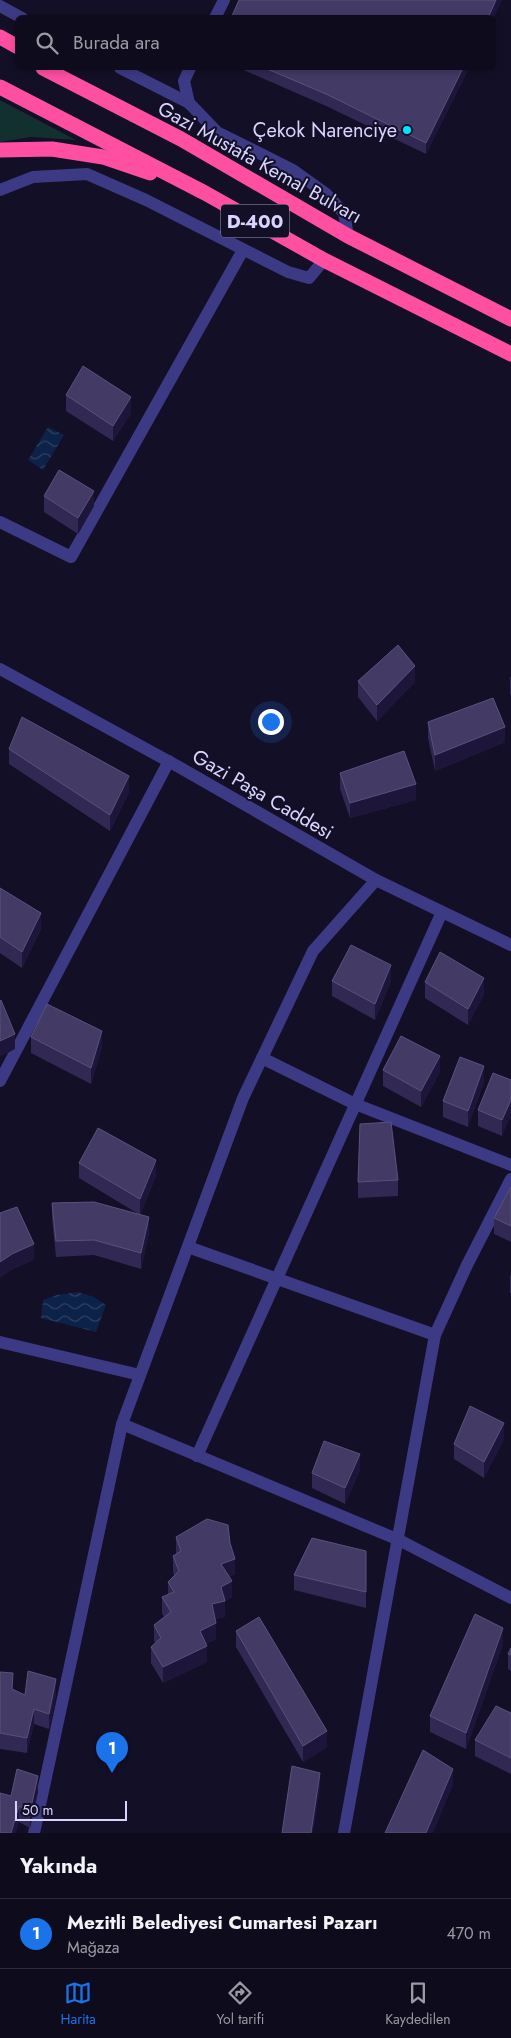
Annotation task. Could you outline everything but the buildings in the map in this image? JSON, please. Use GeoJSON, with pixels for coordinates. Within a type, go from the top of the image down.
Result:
{"type":"FeatureCollection","features":[{"type":"Feature","properties":{"kind":"highway"},"geometry":{"type":"LineString","coordinates":[[0,37],[15,45]]}},
{"type":"Feature","properties":{"kind":"highway"},"geometry":{"type":"LineString","coordinates":[[0,45],[15,52]]}},
{"type":"Feature","properties":{"kind":"highway","name":"Gazi Mustafa Kemal Bulvarı"},"geometry":{"type":"LineString","coordinates":[[47,70],[181,139],[348,236],[511,319]]}},
{"type":"Feature","properties":{"kind":"highway"},"geometry":{"type":"LineString","coordinates":[[58,70],[181,139]]}},
{"type":"Feature","properties":{"kind":"highway","name":"D-400"},"geometry":{"type":"LineString","coordinates":[[0,87],[205,193],[324,260],[511,354]]}},
{"type":"Feature","properties":{"kind":"highway"},"geometry":{"type":"LineString","coordinates":[[0,150],[52,149],[103,157],[205,193]]}},
{"type":"Feature","properties":{"kind":"street"},"geometry":{"type":"LineString","coordinates":[[216,15],[224,0]]}},
{"type":"Feature","properties":{"kind":"street"},"geometry":{"type":"LineString","coordinates":[[0,6],[16,15]]}},
{"type":"Feature","properties":{"kind":"street"},"geometry":{"type":"LineString","coordinates":[[124,70],[189,103],[217,132],[293,170],[325,193],[344,213],[348,236]]}},
{"type":"Feature","properties":{"kind":"street"},"geometry":{"type":"LineString","coordinates":[[189,70],[184,81],[189,103]]}},
{"type":"Feature","properties":{"kind":"street"},"geometry":{"type":"LineString","coordinates":[[0,190],[33,177],[87,174],[146,200],[288,272],[309,278],[324,260]]}},
{"type":"Feature","properties":{"kind":"street"},"geometry":{"type":"LineString","coordinates":[[0,522],[71,557],[243,250]]}},
{"type":"Feature","properties":{"kind":"street","name":"Gazi Paşa Caddesi"},"geometry":{"type":"LineString","coordinates":[[0,669],[169,761],[376,880],[511,945]]}},
{"type":"Feature","properties":{"kind":"street"},"geometry":{"type":"LineString","coordinates":[[0,1081],[169,761]]}},
{"type":"Feature","properties":{"kind":"street"},"geometry":{"type":"LineString","coordinates":[[34,1833],[122,1424],[243,1098],[313,951],[376,880]]}},
{"type":"Feature","properties":{"kind":"street"},"geometry":{"type":"LineString","coordinates":[[197,1456],[442,912]]}},
{"type":"Feature","properties":{"kind":"street"},"geometry":{"type":"LineString","coordinates":[[262,1058],[356,1104],[511,1165]]}},
{"type":"Feature","properties":{"kind":"street"},"geometry":{"type":"LineString","coordinates":[[344,1833],[435,1336],[467,1265],[511,1179]]}},
{"type":"Feature","properties":{"kind":"street"},"geometry":{"type":"LineString","coordinates":[[188,1247],[435,1336]]}},
{"type":"Feature","properties":{"kind":"street"},"geometry":{"type":"LineString","coordinates":[[0,1342],[140,1375]]}},
{"type":"Feature","properties":{"kind":"street"},"geometry":{"type":"LineString","coordinates":[[122,1424],[398,1540],[511,1598]]}},
{"type":"Feature","properties":{"kind":"green space"},"geometry":{"type":"Polygon","coordinates":[[[0,100],[76,140],[31,137],[0,142],[0,100]]]}},
{"type":"Feature","properties":{"kind":"water"},"geometry":{"type":"Polygon","coordinates":[[[48,427],[64,435],[43,470],[28,460],[48,427]]]}},
{"type":"Feature","properties":{"kind":"water"},"geometry":{"type":"Polygon","coordinates":[[[78,1292],[94,1297],[106,1305],[96,1332],[41,1318],[43,1300],[57,1295],[78,1292]]]}},
{"type":"Feature","properties":{"kind":"place","name":"Çekok Narenciye"},"geometry":{"type":"Point","coordinates":[407,130]}},
{"type":"Feature","properties":{"kind":"place","name":"Mezitli Belediyesi Cumartesi Pazarı"},"geometry":{"type":"Point","coordinates":[112,1773]}}]}
